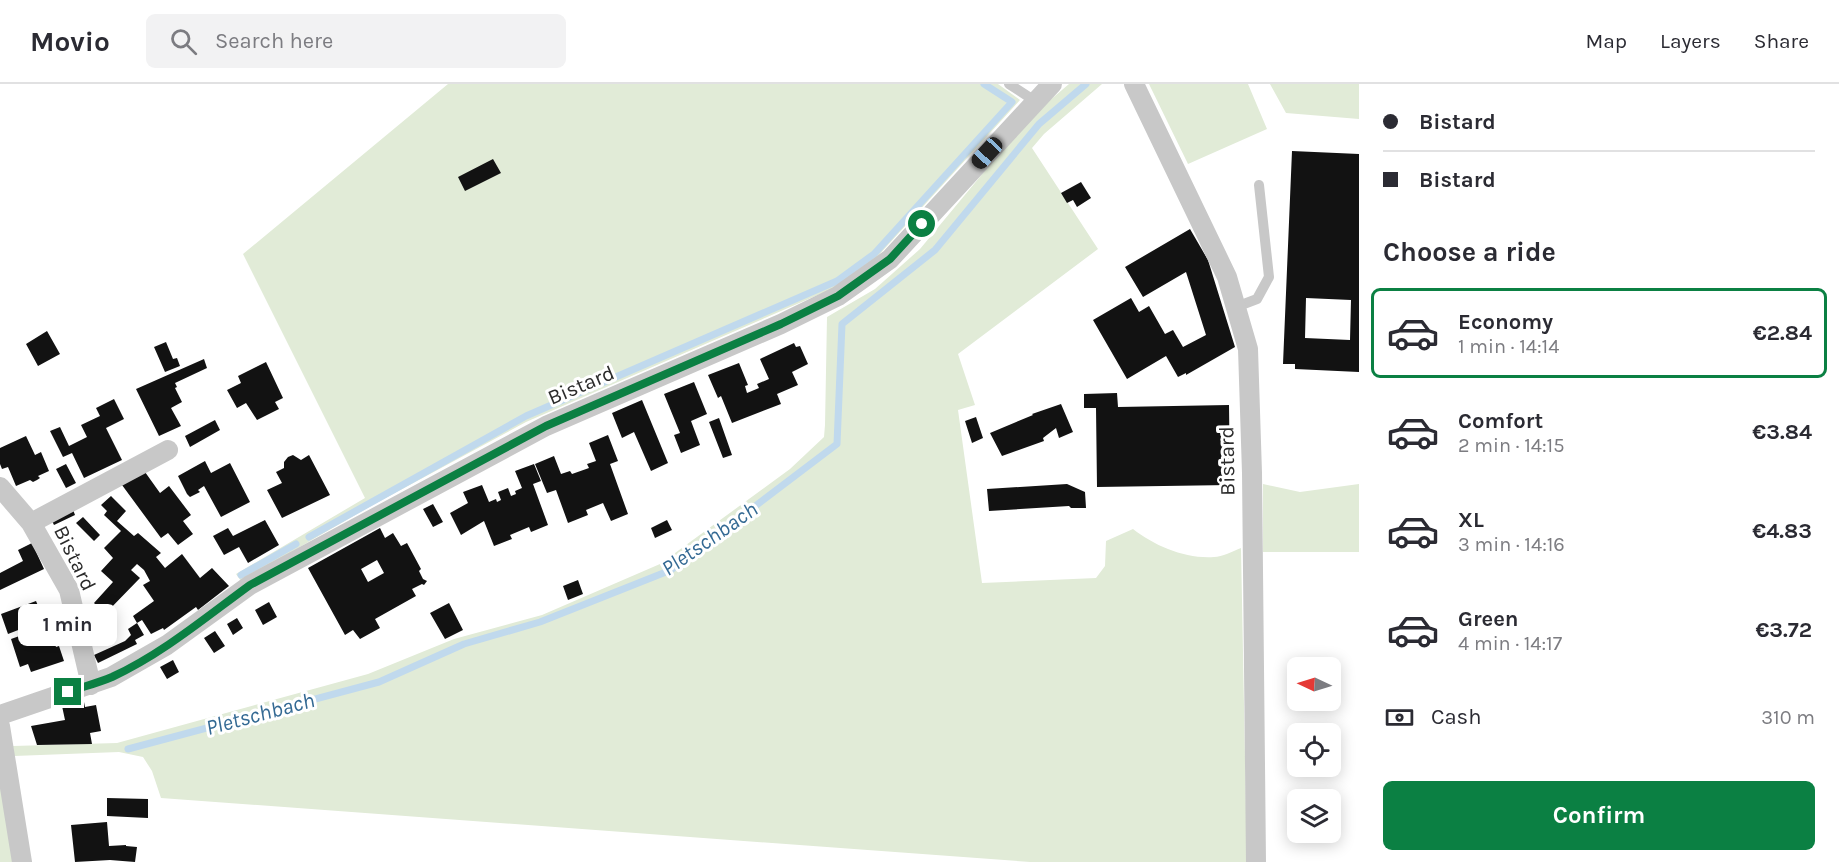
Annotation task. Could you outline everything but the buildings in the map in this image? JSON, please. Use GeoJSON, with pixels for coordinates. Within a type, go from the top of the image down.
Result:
{"type":"FeatureCollection","features":[{"type":"Feature","properties":{"kind":"street","name":"Bistard"},"geometry":{"type":"LineString","coordinates":[[0,715],[111,677],[157,651],[250,585],[546,426],[781,324],[838,296],[890,259],[1052,84]]}},
{"type":"Feature","properties":{"kind":"street","name":"Bistard"},"geometry":{"type":"LineString","coordinates":[[1134,84],[1227,277],[1248,349],[1252,473],[1257,862]]}},
{"type":"Feature","properties":{"kind":"street","name":"Bistard"},"geometry":{"type":"LineString","coordinates":[[31,523],[168,450]]}},
{"type":"Feature","properties":{"kind":"street","name":"Bistard"},"geometry":{"type":"LineString","coordinates":[[0,487],[31,523],[69,590],[91,684]]}},
{"type":"Feature","properties":{"kind":"street"},"geometry":{"type":"LineString","coordinates":[[0,726],[22,862]]}},
{"type":"Feature","properties":{"kind":"lane"},"geometry":{"type":"LineString","coordinates":[[1009,84],[1035,101]]}},
{"type":"Feature","properties":{"kind":"lane"},"geometry":{"type":"LineString","coordinates":[[1236,307],[1257,299],[1269,277],[1259,185]]}},
{"type":"Feature","properties":{"kind":"green space"},"geometry":{"type":"Polygon","coordinates":[[[448,84],[998,84],[1020,100],[877,257],[834,288],[526,422],[369,507],[241,581],[236,574],[365,498],[243,254],[448,84]]]}},
{"type":"Feature","properties":{"kind":"green space"},"geometry":{"type":"Polygon","coordinates":[[[1069,84],[1102,84],[1044,134],[1032,148],[1098,249],[958,354],[975,405],[958,410],[982,583],[1096,578],[1105,566],[1106,541],[1133,529],[1161,546],[1192,556],[1217,557],[1241,548],[1247,862],[1030,862],[161,798],[152,771],[143,757],[119,752],[14,756],[13,746],[117,743],[368,674],[454,639],[542,615],[660,564],[790,469],[824,437],[827,317],[875,289],[920,249],[1028,119],[1069,84]]]}},
{"type":"Feature","properties":{"kind":"green space"},"geometry":{"type":"Polygon","coordinates":[[[1149,84],[1248,84],[1267,129],[1188,164],[1149,84]]]}},
{"type":"Feature","properties":{"kind":"green space"},"geometry":{"type":"Polygon","coordinates":[[[1270,84],[1359,84],[1359,119],[1286,113],[1270,84]]]}},
{"type":"Feature","properties":{"kind":"green space"},"geometry":{"type":"Polygon","coordinates":[[[1263,484],[1300,492],[1359,484],[1359,552],[1263,552],[1263,484]]]}},
{"type":"Feature","properties":{"kind":"green space"},"geometry":{"type":"Polygon","coordinates":[[[0,747],[18,862],[0,862],[0,747]]]}},
{"type":"Feature","properties":{"kind":"waterway"},"geometry":{"type":"LineString","coordinates":[[309,537],[526,416],[837,281],[874,254],[1012,102],[984,84]]}},
{"type":"Feature","properties":{"kind":"waterway","name":"Pletschbach"},"geometry":{"type":"LineString","coordinates":[[128,749],[379,682],[464,644],[540,622],[671,570],[837,444],[842,324],[935,250],[1039,124],[1086,84]]}},
{"type":"Feature","properties":{"kind":"waterway"},"geometry":{"type":"LineString","coordinates":[[241,575],[296,544]]}},
{"type":"Feature","properties":{"kind":"route"},"geometry":{"type":"LineString","coordinates":[[68,692],[111,677],[148,657],[250,585],[546,426],[781,324],[838,296],[890,259],[922,224]]}}]}
